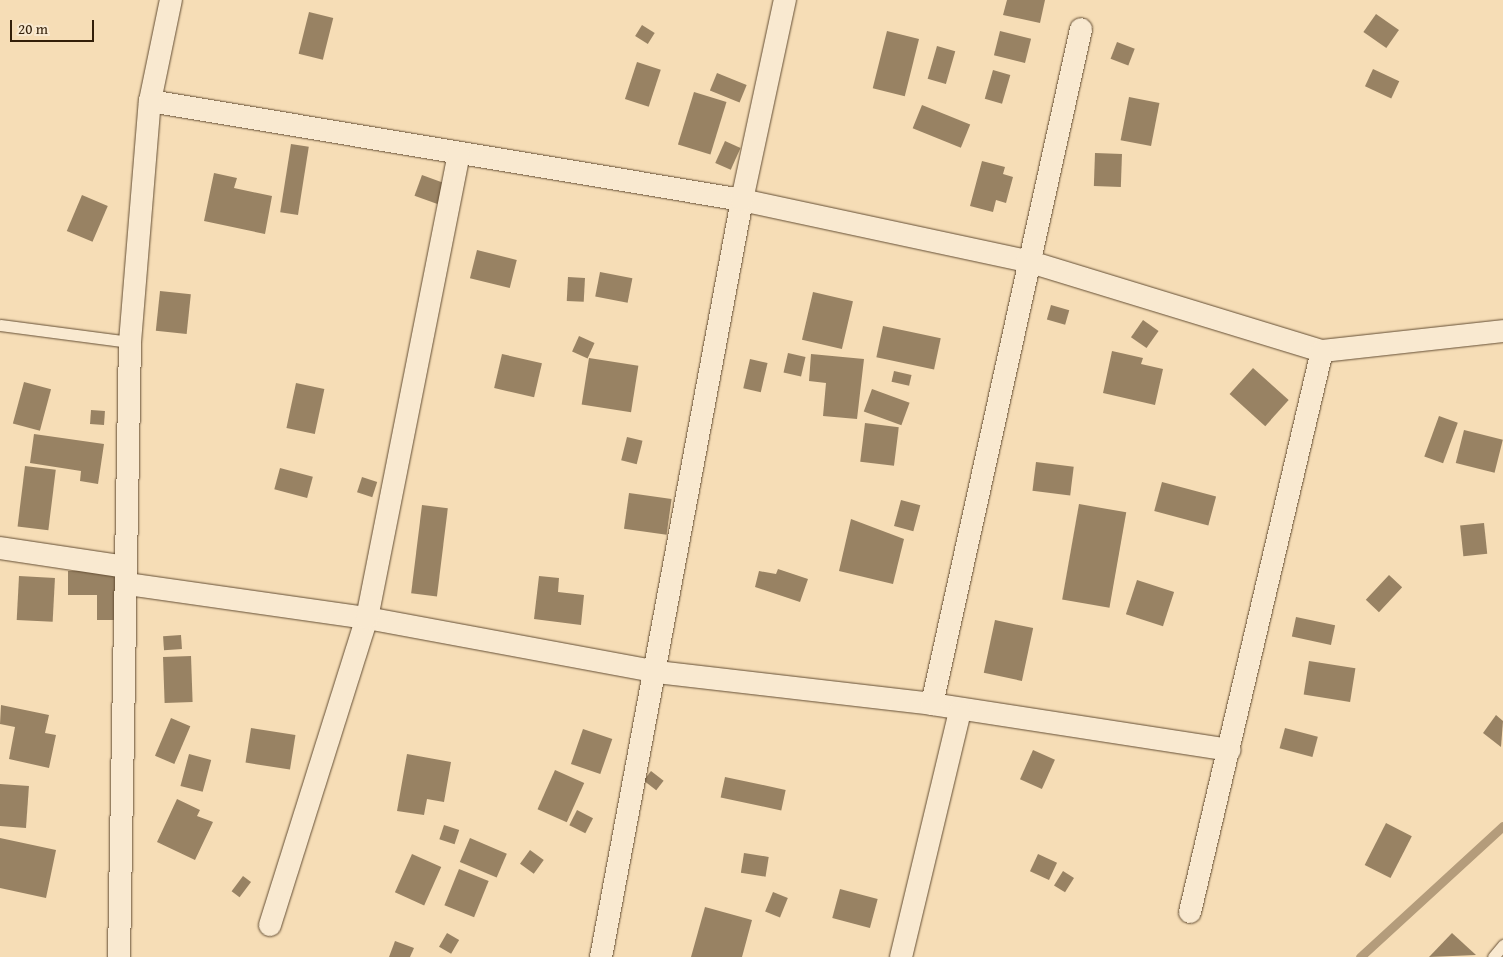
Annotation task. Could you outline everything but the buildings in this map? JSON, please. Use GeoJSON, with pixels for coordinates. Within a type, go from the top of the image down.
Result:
{"type":"FeatureCollection","features":[{"type":"Feature","properties":{"kind":"street"},"geometry":{"type":"LineString","coordinates":[[119,957],[130,342],[150,101],[171,0]]}},
{"type":"Feature","properties":{"kind":"street"},"geometry":{"type":"LineString","coordinates":[[601,957],[657,672],[742,200],[785,0]]}},
{"type":"Feature","properties":{"kind":"street"},"geometry":{"type":"LineString","coordinates":[[932,704],[1027,261],[1081,29]]}},
{"type":"Feature","properties":{"kind":"street"},"geometry":{"type":"LineString","coordinates":[[150,101],[459,156],[742,200],[1027,261],[1322,351],[1503,331]]}},
{"type":"Feature","properties":{"kind":"street"},"geometry":{"type":"LineString","coordinates":[[270,925],[367,618],[459,156]]}},
{"type":"Feature","properties":{"kind":"street"},"geometry":{"type":"LineString","coordinates":[[1190,912],[1322,351]]}},
{"type":"Feature","properties":{"kind":"street"},"geometry":{"type":"LineString","coordinates":[[0,548],[126,575],[657,672],[932,704],[960,711],[1229,750]]}},
{"type":"Feature","properties":{"kind":"street"},"geometry":{"type":"LineString","coordinates":[[901,957],[960,711]]}},
{"type":"Feature","properties":{"kind":"lane"},"geometry":{"type":"LineString","coordinates":[[0,325],[130,342]]}},
{"type":"Feature","properties":{"kind":"lane"},"geometry":{"type":"LineString","coordinates":[[1493,957],[1503,945]]}},
{"type":"Feature","properties":{"kind":"waterway"},"geometry":{"type":"LineString","coordinates":[[1360,957],[1503,826]]}}]}
